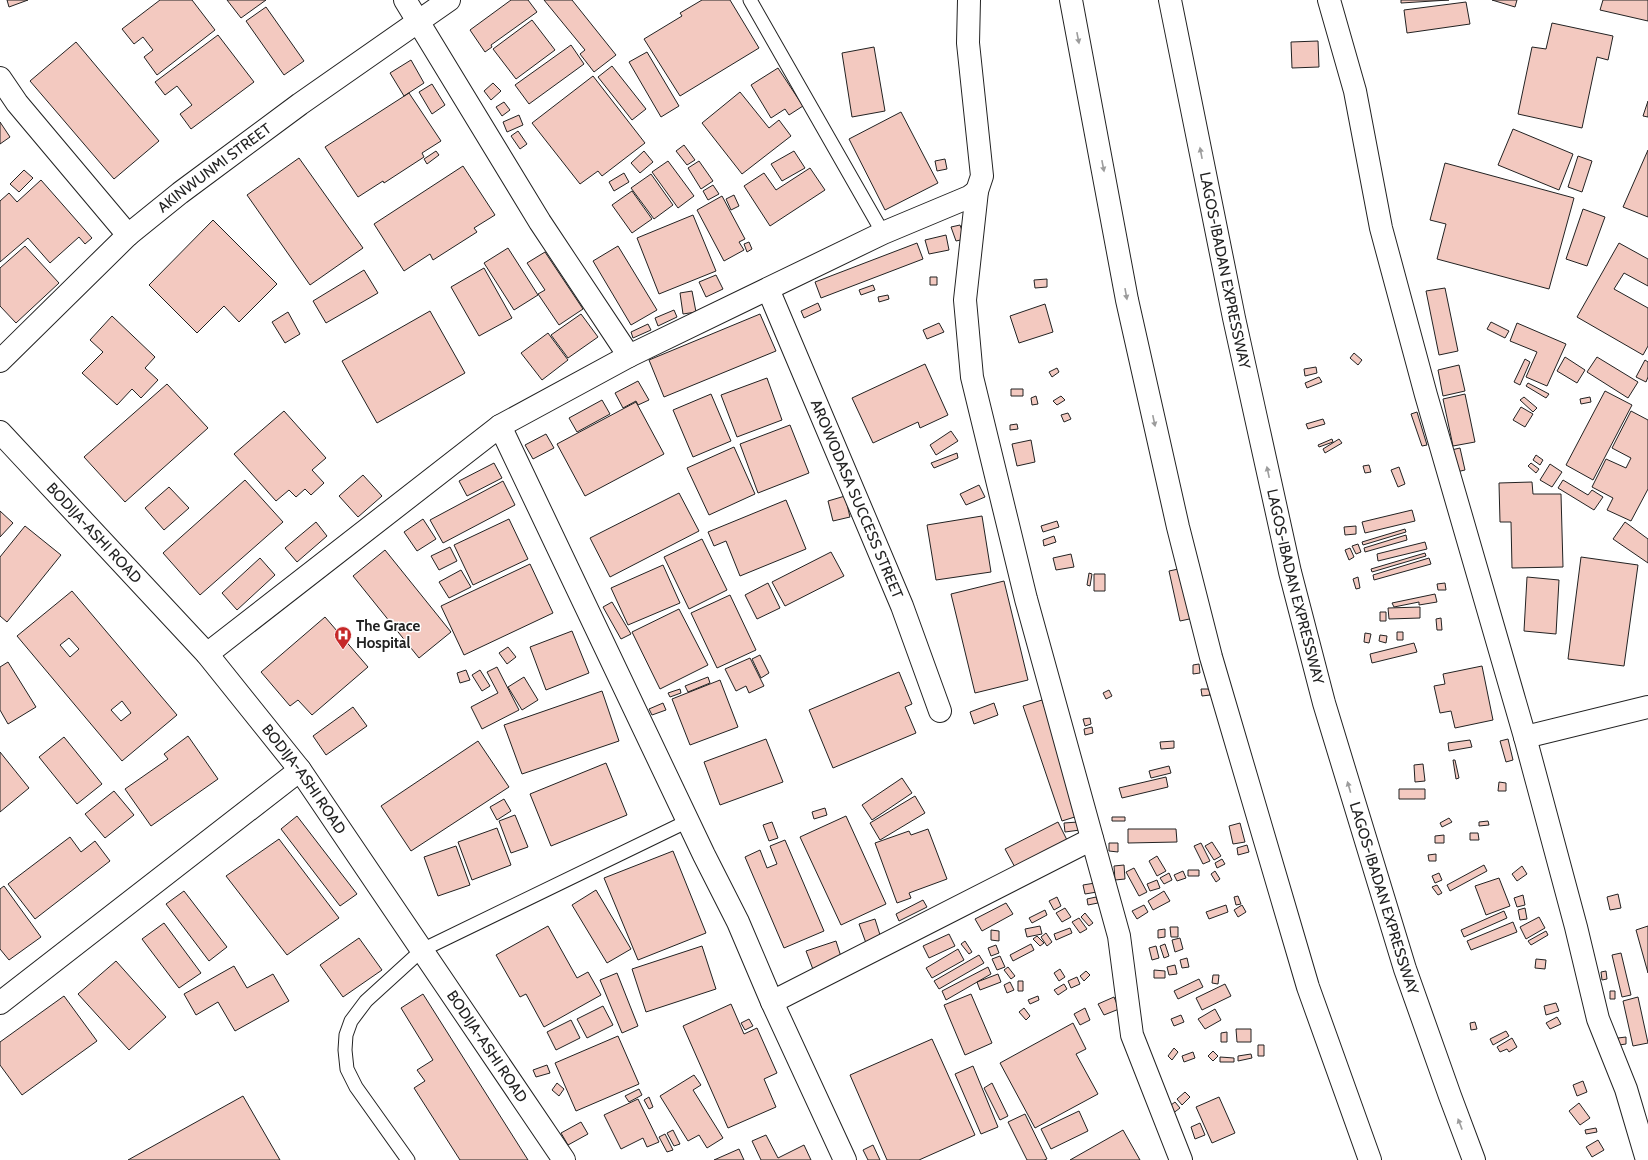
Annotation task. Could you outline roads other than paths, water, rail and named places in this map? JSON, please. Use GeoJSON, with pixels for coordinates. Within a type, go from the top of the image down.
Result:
{"type":"FeatureCollection","features":[{"type":"Feature","properties":{"kind":"main road"},"geometry":{"type":"LineString","coordinates":[[405,0],[540,222],[629,356]]}},
{"type":"Feature","properties":{"kind":"main road","name":"AKINWUNMI STREET"},"geometry":{"type":"LineString","coordinates":[[0,361],[128,235],[180,193],[300,104],[449,0]]}},
{"type":"Feature","properties":{"kind":"main road"},"geometry":{"type":"LineString","coordinates":[[969,0],[968,43],[982,176],[977,191],[964,300],[972,377],[1026,599],[1119,936],[1132,1035],[1181,1160]]}},
{"type":"Feature","properties":{"kind":"main road"},"geometry":{"type":"LineString","coordinates":[[1071,0],[1127,300],[1178,527],[1211,657],[1308,987],[1370,1160]]}},
{"type":"Feature","properties":{"kind":"main road","name":"LAGOS-IBADAN EXPRESSWAY"},"geometry":{"type":"LineString","coordinates":[[1170,0],[1218,244],[1246,372],[1290,572],[1324,703],[1406,969],[1474,1160]]}},
{"type":"Feature","properties":{"kind":"main road"},"geometry":{"type":"LineString","coordinates":[[1329,0],[1355,91],[1381,228],[1426,395],[1526,737],[1576,927],[1598,1019],[1626,1089],[1647,1160]]}},
{"type":"Feature","properties":{"kind":"main road"},"geometry":{"type":"LineString","coordinates":[[0,78],[16,102],[128,235]]}},
{"type":"Feature","properties":{"kind":"main road"},"geometry":{"type":"LineString","coordinates":[[207,654],[500,426],[629,356],[883,233],[969,197],[977,191]]}},
{"type":"Feature","properties":{"kind":"main road","name":"AROWODASA SUCCESS STREET"},"geometry":{"type":"LineString","coordinates":[[768,289],[902,606],[940,711]]}},
{"type":"Feature","properties":{"kind":"main road"},"geometry":{"type":"LineString","coordinates":[[500,426],[688,821],[738,922],[772,1002],[845,1160]]}},
{"type":"Feature","properties":{"kind":"main road","name":"BODIJA-ASHI ROAD"},"geometry":{"type":"LineString","coordinates":[[0,432],[207,654],[300,770],[564,1160]]}},
{"type":"Feature","properties":{"kind":"main road"},"geometry":{"type":"LineString","coordinates":[[1526,737],[1648,706]]}},
{"type":"Feature","properties":{"kind":"main road"},"geometry":{"type":"LineString","coordinates":[[0,1003],[300,770]]}},
{"type":"Feature","properties":{"kind":"main road"},"geometry":{"type":"LineString","coordinates":[[772,1002],[1092,839]]}},
{"type":"Feature","properties":{"kind":"lane"},"geometry":{"type":"LineString","coordinates":[[750,0],[883,233]]}},
{"type":"Feature","properties":{"kind":"lane"},"geometry":{"type":"LineString","coordinates":[[408,1160],[353,1081],[347,1069],[345,1050],[346,1035],[351,1021],[366,1000],[422,950],[688,821]]}},
{"type":"Feature","properties":{"kind":"place","name":"The Grace Hospital"},"geometry":{"type":"Point","coordinates":[343,650]}}]}
